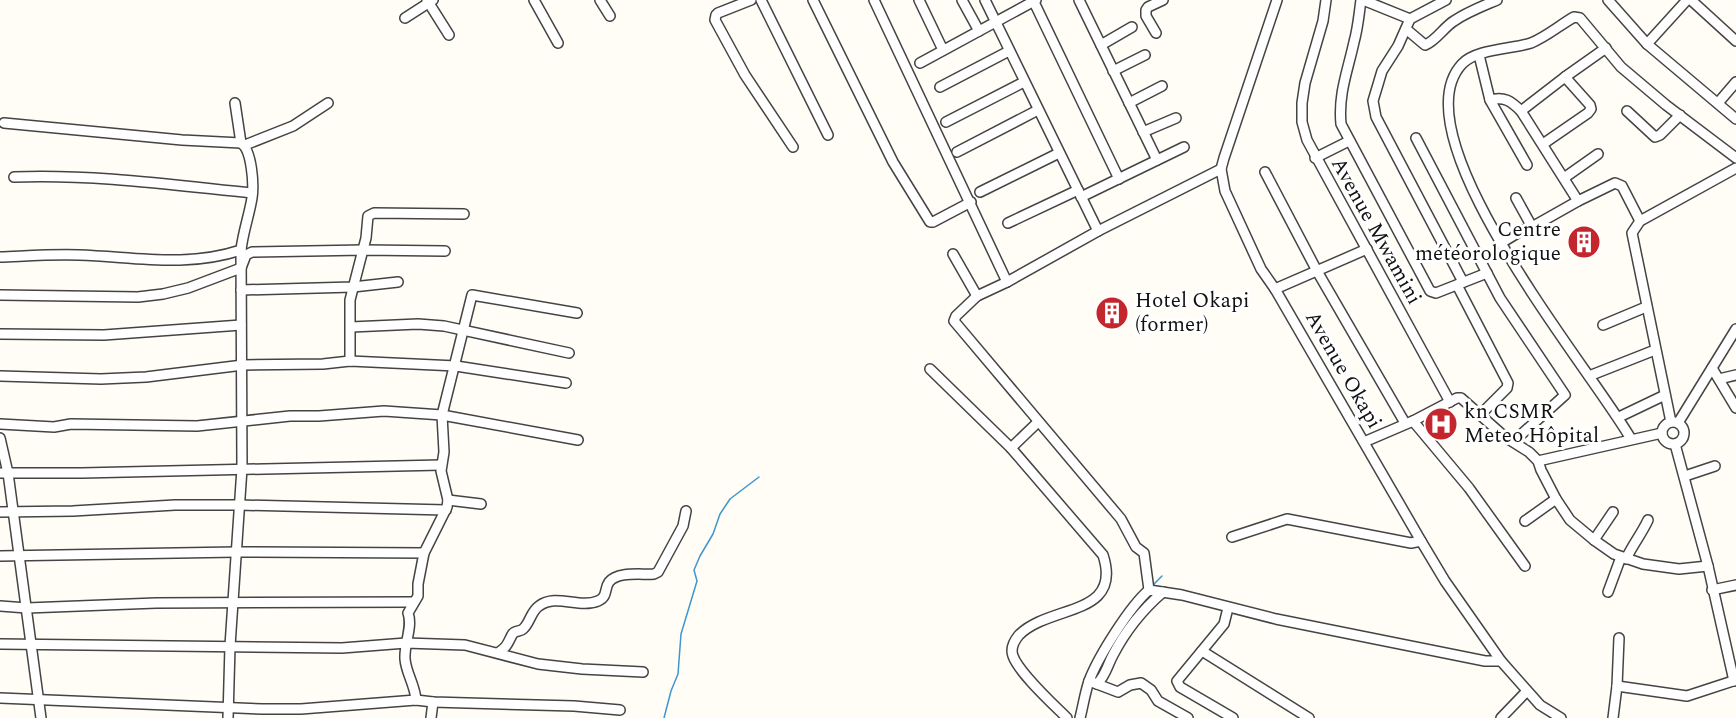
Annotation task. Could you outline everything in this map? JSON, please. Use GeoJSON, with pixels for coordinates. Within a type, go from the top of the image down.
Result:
{"type":"FeatureCollection","features":[{"type":"Feature","properties":{"kind":"street"},"geometry":{"type":"LineString","coordinates":[[534,0],[558,43]]}},
{"type":"Feature","properties":{"kind":"street"},"geometry":{"type":"LineString","coordinates":[[600,0],[610,16]]}},
{"type":"Feature","properties":{"kind":"street"},"geometry":{"type":"LineString","coordinates":[[751,0],[718,13],[715,20],[746,75],[793,147]]}},
{"type":"Feature","properties":{"kind":"street"},"geometry":{"type":"LineString","coordinates":[[761,0],[828,135]]}},
{"type":"Feature","properties":{"kind":"street"},"geometry":{"type":"LineString","coordinates":[[813,0],[897,170],[930,222],[971,202]]}},
{"type":"Feature","properties":{"kind":"street"},"geometry":{"type":"LineString","coordinates":[[874,0],[1007,282]]}},
{"type":"Feature","properties":{"kind":"street"},"geometry":{"type":"LineString","coordinates":[[919,0],[943,50]]}},
{"type":"Feature","properties":{"kind":"street"},"geometry":{"type":"LineString","coordinates":[[962,0],[979,31]]}},
{"type":"Feature","properties":{"kind":"street"},"geometry":{"type":"LineString","coordinates":[[985,0],[1098,231]]}},
{"type":"Feature","properties":{"kind":"street"},"geometry":{"type":"LineString","coordinates":[[920,63],[1034,0],[1119,179]]}},
{"type":"Feature","properties":{"kind":"street"},"geometry":{"type":"LineString","coordinates":[[1079,0],[1156,160]]}},
{"type":"Feature","properties":{"kind":"street"},"geometry":{"type":"LineString","coordinates":[[1156,33],[1146,10],[1162,0]]}},
{"type":"Feature","properties":{"kind":"street"},"geometry":{"type":"LineString","coordinates":[[1080,718],[1105,650],[1140,606],[1149,587],[1143,552],[1136,547],[1121,519],[954,321],[956,316],[977,296],[1221,169],[1277,0]]}},
{"type":"Feature","properties":{"kind":"street","name":"Avenue Mwamini"},"geometry":{"type":"LineString","coordinates":[[1326,0],[1323,21],[1305,83],[1302,103],[1304,131],[1315,158],[1450,402]]}},
{"type":"Feature","properties":{"kind":"street"},"geometry":{"type":"LineString","coordinates":[[1410,19],[1362,0],[1355,40],[1341,92],[1339,108],[1341,124],[1430,291],[1436,293],[1486,273]]}},
{"type":"Feature","properties":{"kind":"street"},"geometry":{"type":"LineString","coordinates":[[1446,0],[1410,19],[1382,71],[1372,106],[1508,383],[1507,388],[1480,415]]}},
{"type":"Feature","properties":{"kind":"street"},"geometry":{"type":"LineString","coordinates":[[1406,29],[1421,44],[1425,45],[1455,20],[1497,0]]}},
{"type":"Feature","properties":{"kind":"street"},"geometry":{"type":"LineString","coordinates":[[1608,0],[1647,44],[1736,118]]}},
{"type":"Feature","properties":{"kind":"street"},"geometry":{"type":"LineString","coordinates":[[1647,44],[1689,0],[1736,41]]}},
{"type":"Feature","properties":{"kind":"street"},"geometry":{"type":"LineString","coordinates":[[405,18],[429,1],[449,36]]}},
{"type":"Feature","properties":{"kind":"street"},"geometry":{"type":"LineString","coordinates":[[1631,439],[1619,417],[1589,376],[1501,243],[1469,185],[1453,139],[1448,114],[1447,100],[1456,72],[1464,62],[1479,55],[1532,42],[1574,17],[1580,18],[1621,67],[1680,116],[1736,158]]}},
{"type":"Feature","properties":{"kind":"street"},"geometry":{"type":"LineString","coordinates":[[1101,45],[1132,27]]}},
{"type":"Feature","properties":{"kind":"street"},"geometry":{"type":"LineString","coordinates":[[1521,111],[1606,48]]}},
{"type":"Feature","properties":{"kind":"street"},"geometry":{"type":"LineString","coordinates":[[940,87],[1009,51]]}},
{"type":"Feature","properties":{"kind":"street"},"geometry":{"type":"LineString","coordinates":[[1113,71],[1145,55]]}},
{"type":"Feature","properties":{"kind":"street"},"geometry":{"type":"LineString","coordinates":[[1479,55],[1490,100],[1527,165]]}},
{"type":"Feature","properties":{"kind":"street"},"geometry":{"type":"LineString","coordinates":[[1543,144],[1591,109],[1565,77]]}},
{"type":"Feature","properties":{"kind":"street"},"geometry":{"type":"LineString","coordinates":[[946,122],[1024,82]]}},
{"type":"Feature","properties":{"kind":"street"},"geometry":{"type":"LineString","coordinates":[[1718,103],[1736,82]]}},
{"type":"Feature","properties":{"kind":"street"},"geometry":{"type":"LineString","coordinates":[[1129,103],[1162,86]]}},
{"type":"Feature","properties":{"kind":"street"},"geometry":{"type":"LineString","coordinates":[[1490,100],[1507,99],[1521,111],[1578,201]]}},
{"type":"Feature","properties":{"kind":"street"},"geometry":{"type":"LineString","coordinates":[[228,718],[230,646],[244,422],[241,250],[243,229],[252,193],[249,155],[243,144],[235,103]]}},
{"type":"Feature","properties":{"kind":"street"},"geometry":{"type":"LineString","coordinates":[[4,123],[160,139],[243,144],[293,126],[320,111],[328,103]]}},
{"type":"Feature","properties":{"kind":"street"},"geometry":{"type":"LineString","coordinates":[[957,152],[1038,110]]}},
{"type":"Feature","properties":{"kind":"street"},"geometry":{"type":"LineString","coordinates":[[1628,111],[1655,137],[1680,116]]}},
{"type":"Feature","properties":{"kind":"street"},"geometry":{"type":"LineString","coordinates":[[1143,132],[1176,118]]}},
{"type":"Feature","properties":{"kind":"street"},"geometry":{"type":"LineString","coordinates":[[1416,138],[1500,298],[1565,395],[1514,441]]}},
{"type":"Feature","properties":{"kind":"street"},"geometry":{"type":"LineString","coordinates":[[1315,158],[1349,141]]}},
{"type":"Feature","properties":{"kind":"street"},"geometry":{"type":"LineString","coordinates":[[1008,223],[1119,179],[1184,147]]}},
{"type":"Feature","properties":{"kind":"street"},"geometry":{"type":"LineString","coordinates":[[980,192],[1059,153]]}},
{"type":"Feature","properties":{"kind":"street"},"geometry":{"type":"LineString","coordinates":[[1564,178],[1598,154]]}},
{"type":"Feature","properties":{"kind":"street"},"geometry":{"type":"LineString","coordinates":[[1675,444],[1684,434],[1683,428],[1675,423],[1665,395],[1632,233],[1640,221],[1736,168]]}},
{"type":"Feature","properties":{"kind":"street","name":"Avenue Okapi"},"geometry":{"type":"LineString","coordinates":[[1221,169],[1227,198],[1261,269],[1275,289],[1445,581],[1502,661],[1527,691],[1540,705],[1561,718]]}},
{"type":"Feature","properties":{"kind":"street"},"geometry":{"type":"LineString","coordinates":[[1265,172],[1317,271],[1409,422],[1469,488],[1525,566]]}},
{"type":"Feature","properties":{"kind":"street"},"geometry":{"type":"LineString","coordinates":[[14,177],[52,176],[131,180],[252,193]]}},
{"type":"Feature","properties":{"kind":"street"},"geometry":{"type":"LineString","coordinates":[[1501,243],[1615,183],[1622,186],[1640,221]]}},
{"type":"Feature","properties":{"kind":"street"},"geometry":{"type":"LineString","coordinates":[[1516,198],[1532,227]]}},
{"type":"Feature","properties":{"kind":"street"},"geometry":{"type":"LineString","coordinates":[[350,361],[350,306],[364,250],[368,216],[370,214],[464,214]]}},
{"type":"Feature","properties":{"kind":"street"},"geometry":{"type":"LineString","coordinates":[[1275,289],[1367,249]]}},
{"type":"Feature","properties":{"kind":"street"},"geometry":{"type":"LineString","coordinates":[[0,259],[78,255],[193,261],[241,250]]}},
{"type":"Feature","properties":{"kind":"street"},"geometry":{"type":"LineString","coordinates":[[0,295],[138,297],[163,294],[188,288],[241,268],[246,255],[252,252],[445,251]]}},
{"type":"Feature","properties":{"kind":"street"},"geometry":{"type":"LineString","coordinates":[[953,255],[977,296]]}},
{"type":"Feature","properties":{"kind":"street"},"geometry":{"type":"LineString","coordinates":[[241,290],[353,287],[398,282]]}},
{"type":"Feature","properties":{"kind":"street"},"geometry":{"type":"LineString","coordinates":[[416,700],[406,667],[405,643],[411,622],[408,613],[418,596],[424,553],[446,510],[448,500],[441,471],[444,452],[442,416],[472,295],[577,312]]}},
{"type":"Feature","properties":{"kind":"street"},"geometry":{"type":"LineString","coordinates":[[1603,325],[1646,307]]}},
{"type":"Feature","properties":{"kind":"street"},"geometry":{"type":"LineString","coordinates":[[351,327],[418,324],[464,331],[569,353]]}},
{"type":"Feature","properties":{"kind":"street"},"geometry":{"type":"LineString","coordinates":[[0,334],[104,334],[241,325]]}},
{"type":"Feature","properties":{"kind":"street"},"geometry":{"type":"LineString","coordinates":[[1675,444],[1665,440],[1662,433],[1666,425],[1675,423],[1736,329]]}},
{"type":"Feature","properties":{"kind":"street"},"geometry":{"type":"LineString","coordinates":[[1589,376],[1655,350]]}},
{"type":"Feature","properties":{"kind":"street"},"geometry":{"type":"LineString","coordinates":[[0,376],[101,379],[146,377],[243,364],[323,364],[350,361],[456,366],[566,383]]}},
{"type":"Feature","properties":{"kind":"street"},"geometry":{"type":"LineString","coordinates":[[1712,368],[1736,408]]}},
{"type":"Feature","properties":{"kind":"street"},"geometry":{"type":"LineString","coordinates":[[930,369],[1011,448],[1103,555],[1108,570],[1104,590],[1099,596],[1088,604],[1030,626],[1015,640],[1012,647],[1013,658],[1022,670],[1067,718]]}},
{"type":"Feature","properties":{"kind":"street"},"geometry":{"type":"LineString","coordinates":[[1719,379],[1736,375]]}},
{"type":"Feature","properties":{"kind":"street"},"geometry":{"type":"LineString","coordinates":[[1619,417],[1665,395]]}},
{"type":"Feature","properties":{"kind":"street"},"geometry":{"type":"LineString","coordinates":[[1364,442],[1461,398],[1505,437],[1514,441],[1538,461],[1556,499],[1570,520],[1594,540],[1624,558],[1643,564],[1679,568],[1708,566]]}},
{"type":"Feature","properties":{"kind":"street"},"geometry":{"type":"LineString","coordinates":[[0,424],[54,427],[71,424],[197,426],[290,416],[338,416],[384,411],[442,416],[578,440]]}},
{"type":"Feature","properties":{"kind":"street"},"geometry":{"type":"LineString","coordinates":[[1011,448],[1038,422]]}},
{"type":"Feature","properties":{"kind":"street"},"geometry":{"type":"LineString","coordinates":[[1538,461],[1662,433]]}},
{"type":"Feature","properties":{"kind":"street"},"geometry":{"type":"LineString","coordinates":[[0,438],[4,473],[13,512],[41,718]]}},
{"type":"Feature","properties":{"kind":"street"},"geometry":{"type":"LineString","coordinates":[[1617,686],[1687,696],[1735,680],[1708,566],[1675,444]]}},
{"type":"Feature","properties":{"kind":"street"},"geometry":{"type":"LineString","coordinates":[[4,473],[441,465]]}},
{"type":"Feature","properties":{"kind":"street"},"geometry":{"type":"LineString","coordinates":[[1685,476],[1716,466]]}},
{"type":"Feature","properties":{"kind":"street"},"geometry":{"type":"LineString","coordinates":[[1526,521],[1556,499]]}},
{"type":"Feature","properties":{"kind":"street"},"geometry":{"type":"LineString","coordinates":[[448,500],[481,504]]}},
{"type":"Feature","properties":{"kind":"street"},"geometry":{"type":"LineString","coordinates":[[0,512],[239,504],[446,510]]}},
{"type":"Feature","properties":{"kind":"street"},"geometry":{"type":"LineString","coordinates":[[498,653],[508,645],[514,632],[525,627],[533,612],[542,604],[549,601],[580,604],[597,602],[606,595],[607,585],[616,578],[658,572],[683,526],[686,511]]}},
{"type":"Feature","properties":{"kind":"street"},"geometry":{"type":"LineString","coordinates":[[1594,540],[1613,512]]}},
{"type":"Feature","properties":{"kind":"street"},"geometry":{"type":"LineString","coordinates":[[1232,537],[1287,519],[1411,543],[1421,541]]}},
{"type":"Feature","properties":{"kind":"street"},"geometry":{"type":"LineString","coordinates":[[1608,592],[1624,558],[1635,540],[1640,537],[1648,520]]}},
{"type":"Feature","properties":{"kind":"street"},"geometry":{"type":"LineString","coordinates":[[0,556],[236,552],[424,553]]}},
{"type":"Feature","properties":{"kind":"street"},"geometry":{"type":"LineString","coordinates":[[1713,590],[1736,585]]}},
{"type":"Feature","properties":{"kind":"street"},"geometry":{"type":"LineString","coordinates":[[1149,587],[1228,608],[1485,661],[1502,661]]}},
{"type":"Feature","properties":{"kind":"street"},"geometry":{"type":"LineString","coordinates":[[1140,606],[1163,592]]}},
{"type":"Feature","properties":{"kind":"street"},"geometry":{"type":"LineString","coordinates":[[0,606],[27,608],[233,602],[414,602]]}},
{"type":"Feature","properties":{"kind":"street"},"geometry":{"type":"LineString","coordinates":[[1228,608],[1224,624],[1178,678],[1178,684],[1233,718]]}},
{"type":"Feature","properties":{"kind":"street"},"geometry":{"type":"LineString","coordinates":[[1613,718],[1619,638]]}},
{"type":"Feature","properties":{"kind":"street"},"geometry":{"type":"LineString","coordinates":[[0,644],[342,648],[405,643],[465,645],[538,664],[643,672]]}},
{"type":"Feature","properties":{"kind":"street"},"geometry":{"type":"LineString","coordinates":[[1202,651],[1309,718]]}},
{"type":"Feature","properties":{"kind":"street"},"geometry":{"type":"LineString","coordinates":[[1094,683],[1118,692],[1130,684],[1141,684],[1151,690],[1158,701],[1188,718]]}},
{"type":"Feature","properties":{"kind":"street"},"geometry":{"type":"LineString","coordinates":[[1501,718],[1527,691]]}},
{"type":"Feature","properties":{"kind":"street"},"geometry":{"type":"LineString","coordinates":[[0,698],[301,709],[416,700],[620,710]]}},
{"type":"Feature","properties":{"kind":"street"},"geometry":{"type":"LineString","coordinates":[[431,718],[433,702]]}},
{"type":"Feature","properties":{"kind":"street"},"geometry":{"type":"LineString","coordinates":[[572,718],[574,706]]}},
{"type":"Feature","properties":{"kind":"waterway"},"geometry":{"type":"LineString","coordinates":[[664,718],[678,674],[681,634],[697,581],[694,570],[713,534],[720,514],[730,499],[759,477]]}},
{"type":"Feature","properties":{"kind":"waterway"},"geometry":{"type":"LineString","coordinates":[[1153,585],[1162,576]]}},
{"type":"Feature","properties":{"kind":"waterway"},"geometry":{"type":"LineString","coordinates":[[1075,718],[1077,710]]}},
{"type":"Feature","properties":{"kind":"place","name":"Centre météorologique"},"geometry":{"type":"Point","coordinates":[1584,242]}},
{"type":"Feature","properties":{"kind":"place","name":"Hotel Okapi (former)"},"geometry":{"type":"Point","coordinates":[1112,313]}},
{"type":"Feature","properties":{"kind":"place","name":"kn CSMR Meteo Hôpital"},"geometry":{"type":"Point","coordinates":[1441,424]}}]}
